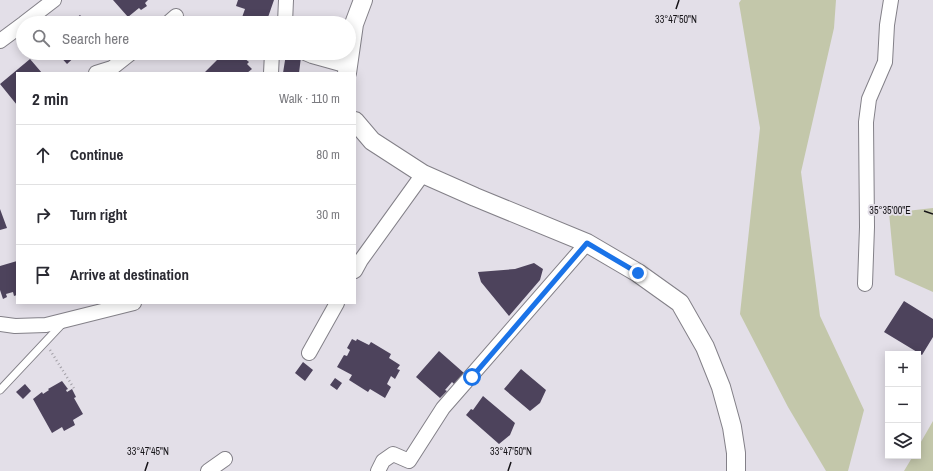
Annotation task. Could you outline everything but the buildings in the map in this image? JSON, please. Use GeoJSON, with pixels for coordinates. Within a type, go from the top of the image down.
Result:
{"type":"FeatureCollection","features":[{"type":"Feature","properties":{"kind":"street"},"geometry":{"type":"LineString","coordinates":[[33,16],[54,0]]}},
{"type":"Feature","properties":{"kind":"street"},"geometry":{"type":"LineString","coordinates":[[285,16],[286,0]]}},
{"type":"Feature","properties":{"kind":"street"},"geometry":{"type":"LineString","coordinates":[[356,19],[363,0]]}},
{"type":"Feature","properties":{"kind":"street"},"geometry":{"type":"LineString","coordinates":[[864,284],[867,227],[866,122],[869,99],[885,62],[887,25],[891,0]]}},
{"type":"Feature","properties":{"kind":"street"},"geometry":{"type":"LineString","coordinates":[[0,41],[16,29]]}},
{"type":"Feature","properties":{"kind":"street"},"geometry":{"type":"LineString","coordinates":[[99,72],[112,68],[122,60]]}},
{"type":"Feature","properties":{"kind":"street"},"geometry":{"type":"LineString","coordinates":[[272,60],[272,72]]}},
{"type":"Feature","properties":{"kind":"street"},"geometry":{"type":"LineString","coordinates":[[322,60],[347,70],[349,60]]}},
{"type":"Feature","properties":{"kind":"street"},"geometry":{"type":"LineString","coordinates":[[356,123],[372,141],[424,174],[475,197],[587,243],[638,273],[680,303],[705,347],[721,387],[732,427],[736,453],[736,471]]}},
{"type":"Feature","properties":{"kind":"street"},"geometry":{"type":"LineString","coordinates":[[357,264],[424,174]]}},
{"type":"Feature","properties":{"kind":"street"},"geometry":{"type":"LineString","coordinates":[[378,471],[382,461],[393,454],[409,461],[443,408],[587,243]]}},
{"type":"Feature","properties":{"kind":"street"},"geometry":{"type":"LineString","coordinates":[[0,324],[15,326],[46,325],[64,322],[130,304]]}},
{"type":"Feature","properties":{"kind":"street"},"geometry":{"type":"LineString","coordinates":[[309,353],[336,304]]}},
{"type":"Feature","properties":{"kind":"street"},"geometry":{"type":"LineString","coordinates":[[208,471],[225,459]]}},
{"type":"Feature","properties":{"kind":"lane"},"geometry":{"type":"LineString","coordinates":[[0,390],[64,322]]}},
{"type":"Feature","properties":{"kind":"path"},"geometry":{"type":"LineString","coordinates":[[45,343],[75,390]]}},
{"type":"Feature","properties":{"kind":"green space"},"geometry":{"type":"Polygon","coordinates":[[[741,0],[836,0],[834,28],[801,172],[820,316],[864,410],[848,471],[826,471],[788,407],[740,314],[760,128],[739,3],[741,0]]]}},
{"type":"Feature","properties":{"kind":"green space"},"geometry":{"type":"Polygon","coordinates":[[[933,208],[933,292],[895,275],[889,213],[933,208]]]}},
{"type":"Feature","properties":{"kind":"green space"},"geometry":{"type":"Polygon","coordinates":[[[933,421],[933,471],[904,471],[911,459],[921,459],[921,442],[933,421]]]}},
{"type":"Feature","properties":{"kind":"route"},"geometry":{"type":"LineString","coordinates":[[472,377],[587,243],[638,273]]}}]}
